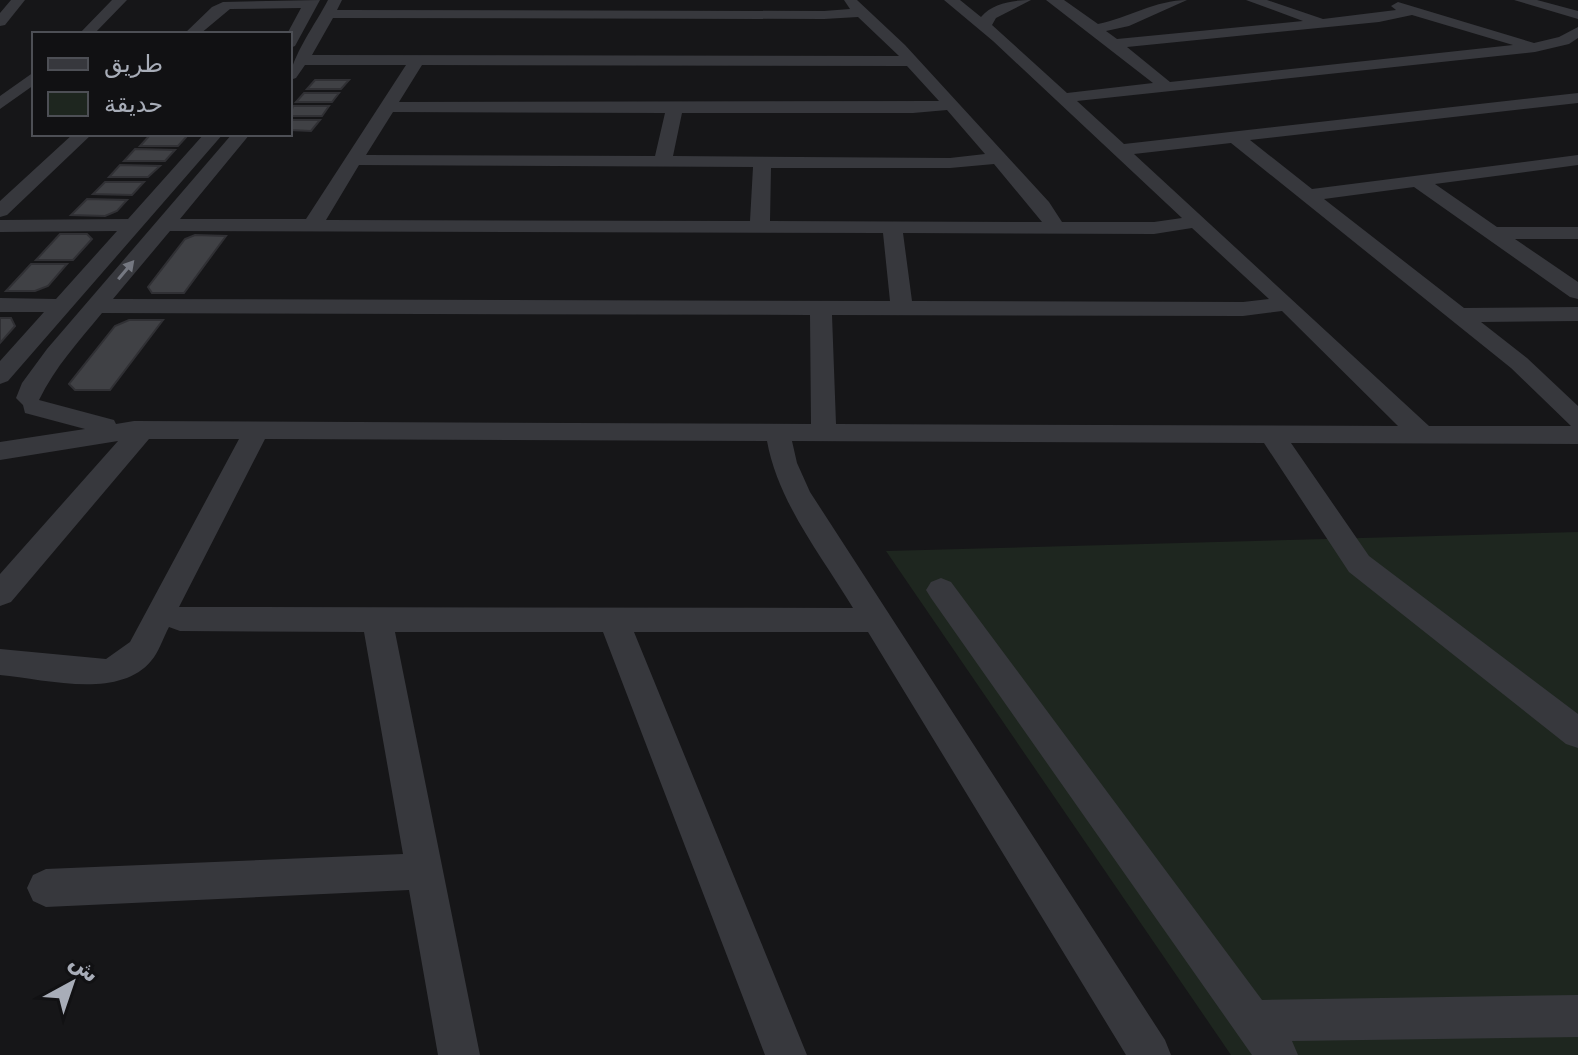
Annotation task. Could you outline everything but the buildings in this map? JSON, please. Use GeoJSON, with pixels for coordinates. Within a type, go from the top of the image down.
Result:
{"type":"FeatureCollection","features":[{"type":"Feature","properties":{"kind":"street"},"geometry":{"type":"LineString","coordinates":[[0,2],[18,0]]}},
{"type":"Feature","properties":{"kind":"street"},"geometry":{"type":"LineString","coordinates":[[0,22],[18,0]]}},
{"type":"Feature","properties":{"kind":"street"},"geometry":{"type":"LineString","coordinates":[[88,32],[120,0]]}},
{"type":"Feature","properties":{"kind":"street"},"geometry":{"type":"LineString","coordinates":[[849,0],[912,61],[1042,206],[1056,228]]}},
{"type":"Feature","properties":{"kind":"street"},"geometry":{"type":"LineString","coordinates":[[951,0],[984,26],[1197,221],[1423,435]]}},
{"type":"Feature","properties":{"kind":"street"},"geometry":{"type":"LineString","coordinates":[[984,26],[990,15],[1024,0]]}},
{"type":"Feature","properties":{"kind":"street"},"geometry":{"type":"LineString","coordinates":[[1053,0],[1167,87]]}},
{"type":"Feature","properties":{"kind":"street"},"geometry":{"type":"LineString","coordinates":[[1094,29],[1124,23],[1180,0]]}},
{"type":"Feature","properties":{"kind":"street"},"geometry":{"type":"LineString","coordinates":[[1253,0],[1321,24]]}},
{"type":"Feature","properties":{"kind":"street"},"geometry":{"type":"LineString","coordinates":[[1378,0],[1535,47]]}},
{"type":"Feature","properties":{"kind":"street"},"geometry":{"type":"LineString","coordinates":[[1521,0],[1578,15]]}},
{"type":"Feature","properties":{"kind":"street"},"geometry":{"type":"LineString","coordinates":[[193,32],[217,10],[228,5],[312,2]]}},
{"type":"Feature","properties":{"kind":"street"},"geometry":{"type":"LineString","coordinates":[[292,39],[312,2]]}},
{"type":"Feature","properties":{"kind":"street"},"geometry":{"type":"LineString","coordinates":[[292,72],[332,7],[754,7],[862,12]]}},
{"type":"Feature","properties":{"kind":"street"},"geometry":{"type":"LineString","coordinates":[[1160,8],[1234,32]]}},
{"type":"Feature","properties":{"kind":"street"},"geometry":{"type":"LineString","coordinates":[[1113,44],[1389,17],[1414,10]]}},
{"type":"Feature","properties":{"kind":"street"},"geometry":{"type":"LineString","coordinates":[[1063,98],[1535,47],[1564,41],[1578,31]]}},
{"type":"Feature","properties":{"kind":"street"},"geometry":{"type":"LineString","coordinates":[[302,60],[912,61]]}},
{"type":"Feature","properties":{"kind":"street"},"geometry":{"type":"LineString","coordinates":[[312,226],[417,60]]}},
{"type":"Feature","properties":{"kind":"street"},"geometry":{"type":"LineString","coordinates":[[0,104],[32,79]]}},
{"type":"Feature","properties":{"kind":"street"},"geometry":{"type":"LineString","coordinates":[[1119,150],[1578,98]]}},
{"type":"Feature","properties":{"kind":"street"},"geometry":{"type":"LineString","coordinates":[[387,107],[951,105]]}},
{"type":"Feature","properties":{"kind":"street"},"geometry":{"type":"LineString","coordinates":[[663,162],[675,107]]}},
{"type":"Feature","properties":{"kind":"street"},"geometry":{"type":"LineString","coordinates":[[0,211],[81,136]]}},
{"type":"Feature","properties":{"kind":"street"},"geometry":{"type":"LineString","coordinates":[[0,376],[212,136]]}},
{"type":"Feature","properties":{"kind":"street"},"geometry":{"type":"LineString","coordinates":[[0,449],[24,431],[34,414],[31,402],[43,368],[239,136]]}},
{"type":"Feature","properties":{"kind":"street"},"geometry":{"type":"LineString","coordinates":[[1235,137],[1539,379],[1578,420]]}},
{"type":"Feature","properties":{"kind":"street"},"geometry":{"type":"LineString","coordinates":[[353,160],[950,163],[998,158]]}},
{"type":"Feature","properties":{"kind":"street"},"geometry":{"type":"LineString","coordinates":[[1308,195],[1578,160]]}},
{"type":"Feature","properties":{"kind":"street"},"geometry":{"type":"LineString","coordinates":[[760,227],[762,162]]}},
{"type":"Feature","properties":{"kind":"street"},"geometry":{"type":"LineString","coordinates":[[1418,181],[1578,292]]}},
{"type":"Feature","properties":{"kind":"street"},"geometry":{"type":"LineString","coordinates":[[164,225],[1166,228],[1197,221]]}},
{"type":"Feature","properties":{"kind":"street"},"geometry":{"type":"LineString","coordinates":[[0,226],[134,225]]}},
{"type":"Feature","properties":{"kind":"street"},"geometry":{"type":"LineString","coordinates":[[892,228],[902,308]]}},
{"type":"Feature","properties":{"kind":"street"},"geometry":{"type":"LineString","coordinates":[[1494,233],[1578,233]]}},
{"type":"Feature","properties":{"kind":"street"},"geometry":{"type":"LineString","coordinates":[[96,306],[1243,309],[1287,304]]}},
{"type":"Feature","properties":{"kind":"street"},"geometry":{"type":"LineString","coordinates":[[0,305],[61,306]]}},
{"type":"Feature","properties":{"kind":"street"},"geometry":{"type":"LineString","coordinates":[[821,307],[824,433]]}},
{"type":"Feature","properties":{"kind":"street"},"geometry":{"type":"LineString","coordinates":[[1459,315],[1578,314]]}},
{"type":"Feature","properties":{"kind":"street"},"geometry":{"type":"LineString","coordinates":[[36,336],[70,336]]}},
{"type":"Feature","properties":{"kind":"street"},"geometry":{"type":"LineString","coordinates":[[0,393],[86,422],[138,430],[1578,435]]}},
{"type":"Feature","properties":{"kind":"street"},"geometry":{"type":"LineString","coordinates":[[0,449],[138,430]]}},
{"type":"Feature","properties":{"kind":"street"},"geometry":{"type":"LineString","coordinates":[[0,594],[138,430]]}},
{"type":"Feature","properties":{"kind":"street"},"geometry":{"type":"LineString","coordinates":[[0,662],[106,672],[134,658],[141,651],[256,431]]}},
{"type":"Feature","properties":{"kind":"street"},"geometry":{"type":"LineString","coordinates":[[778,433],[784,463],[797,494],[1150,1055]]}},
{"type":"Feature","properties":{"kind":"street"},"geometry":{"type":"LineString","coordinates":[[1272,435],[1359,564],[1578,733]]}},
{"type":"Feature","properties":{"kind":"street"},"geometry":{"type":"LineString","coordinates":[[941,590],[1277,1055]]}},
{"type":"Feature","properties":{"kind":"street"},"geometry":{"type":"LineString","coordinates":[[180,619],[877,620]]}},
{"type":"Feature","properties":{"kind":"street"},"geometry":{"type":"LineString","coordinates":[[377,619],[459,1055]]}},
{"type":"Feature","properties":{"kind":"street"},"geometry":{"type":"LineString","coordinates":[[614,620],[786,1055]]}},
{"type":"Feature","properties":{"kind":"street"},"geometry":{"type":"LineString","coordinates":[[46,888],[424,871]]}},
{"type":"Feature","properties":{"kind":"street"},"geometry":{"type":"LineString","coordinates":[[1252,1021],[1578,1016]]}},
{"type":"Feature","properties":{"kind":"green space"},"geometry":{"type":"Polygon","coordinates":[[[1578,532],[1578,1055],[1231,1055],[886,551],[1578,532]]]}}]}
